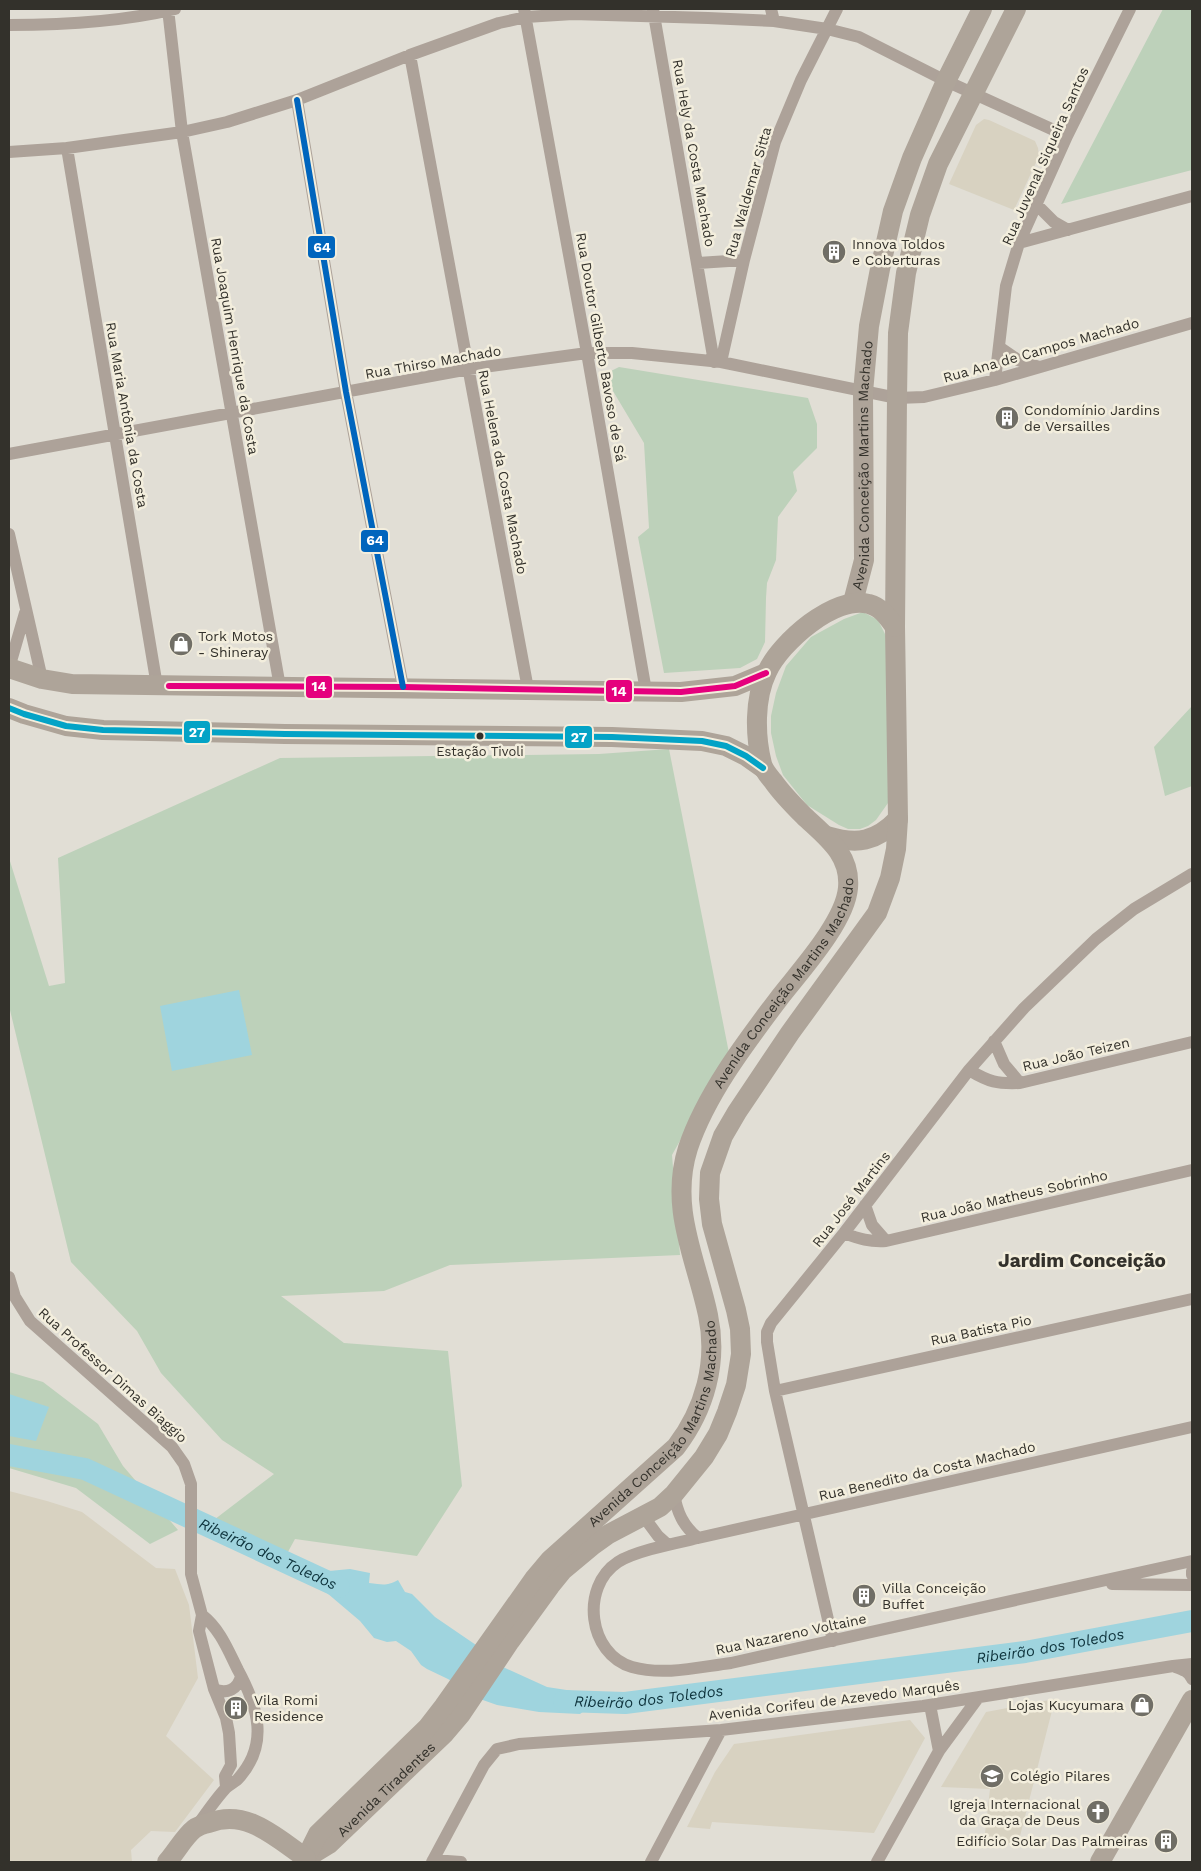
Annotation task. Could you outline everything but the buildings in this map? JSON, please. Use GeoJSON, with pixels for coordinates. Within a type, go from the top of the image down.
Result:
{"type":"FeatureCollection","features":[{"type":"Feature","properties":{"kind":"main road","name":"Avenida Conceição Martins Machado"},"geometry":{"type":"LineString","coordinates":[[452,1710],[503,1636],[534,1578],[550,1560],[676,1447],[699,1410],[707,1387],[712,1340],[708,1315],[685,1233],[682,1209],[682,1178],[687,1150],[705,1108],[731,1066],[831,930],[842,909],[848,889],[846,867],[840,852],[827,836],[792,805],[763,768],[759,750],[758,710],[766,673],[776,657],[794,637],[813,621],[832,610],[853,602],[864,560],[863,392],[868,326],[893,211],[912,158],[946,81],[982,9]]}},
{"type":"Feature","properties":{"kind":"main road","name":"Avenida Conceição Martins Machado"},"geometry":{"type":"LineString","coordinates":[[503,1636],[563,1570],[592,1545],[607,1535],[644,1517],[660,1507],[674,1494],[704,1457],[718,1434],[728,1412],[736,1385],[741,1354],[740,1329],[712,1224],[709,1199],[710,1174],[716,1154],[737,1112],[790,1033],[877,913],[890,878],[896,849],[898,818],[895,627],[897,398],[898,333],[905,281],[920,215],[938,164],[1016,9]]}},
{"type":"Feature","properties":{"kind":"main road"},"geometry":{"type":"LineString","coordinates":[[853,602],[868,603],[878,607],[887,615],[895,627]]}},
{"type":"Feature","properties":{"kind":"main road"},"geometry":{"type":"LineString","coordinates":[[9,668],[42,679],[72,684],[681,692],[735,686],[766,673]]}},
{"type":"Feature","properties":{"kind":"main road"},"geometry":{"type":"LineString","coordinates":[[9,708],[66,726],[103,730],[612,737],[702,741],[726,746],[746,756],[763,768]]}},
{"type":"Feature","properties":{"kind":"main road"},"geometry":{"type":"LineString","coordinates":[[827,836],[852,841],[864,840],[883,832],[898,818]]}},
{"type":"Feature","properties":{"kind":"main road"},"geometry":{"type":"LineString","coordinates":[[644,1517],[640,1507],[640,1492],[657,1465]]}},
{"type":"Feature","properties":{"kind":"main road"},"geometry":{"type":"LineString","coordinates":[[1100,1862],[1192,1700]]}},
{"type":"Feature","properties":{"kind":"main road","name":"Avenida Tiradentes"},"geometry":{"type":"LineString","coordinates":[[307,1861],[329,1844],[422,1756],[452,1710]]}},
{"type":"Feature","properties":{"kind":"main road"},"geometry":{"type":"LineString","coordinates":[[168,1862],[195,1828],[219,1819],[243,1819],[255,1824],[307,1861]]}},
{"type":"Feature","properties":{"kind":"street"},"geometry":{"type":"LineString","coordinates":[[9,25],[50,25],[106,20],[171,9]]}},
{"type":"Feature","properties":{"kind":"street","name":"Rua Joaquim Henrique da Costa"},"geometry":{"type":"LineString","coordinates":[[171,9],[182,132],[280,686]]}},
{"type":"Feature","properties":{"kind":"street","name":"Rua Waldemar Sitta"},"geometry":{"type":"LineString","coordinates":[[718,362],[775,142],[801,80],[836,9]]}},
{"type":"Feature","properties":{"kind":"street","name":"Rua Juvenal Siqueira Santos"},"geometry":{"type":"LineString","coordinates":[[995,380],[1006,286],[1020,243],[1066,136],[1130,9]]}},
{"type":"Feature","properties":{"kind":"street"},"geometry":{"type":"LineString","coordinates":[[9,152],[67,148],[182,132],[227,122],[296,100],[410,54],[525,13],[654,12],[772,15],[858,37],[946,81],[1066,136]]}},
{"type":"Feature","properties":{"kind":"street","name":"Rua Hely da Costa Machado"},"geometry":{"type":"LineString","coordinates":[[654,12],[698,263],[718,362]]}},
{"type":"Feature","properties":{"kind":"street","name":"Rua Doutor Gilberto Bavoso de Sá"},"geometry":{"type":"LineString","coordinates":[[525,13],[646,691]]}},
{"type":"Feature","properties":{"kind":"street","name":"Rua Helena da Costa Machado"},"geometry":{"type":"LineString","coordinates":[[410,54],[528,689]]}},
{"type":"Feature","properties":{"kind":"street"},"geometry":{"type":"LineString","coordinates":[[296,100],[346,392],[403,688]]}},
{"type":"Feature","properties":{"kind":"street","name":"Rua Maria Antônia da Costa"},"geometry":{"type":"LineString","coordinates":[[67,148],[158,686]]}},
{"type":"Feature","properties":{"kind":"street"},"geometry":{"type":"LineString","coordinates":[[1020,243],[1192,196]]}},
{"type":"Feature","properties":{"kind":"street"},"geometry":{"type":"LineString","coordinates":[[1036,204],[1054,222],[1068,230]]}},
{"type":"Feature","properties":{"kind":"street"},"geometry":{"type":"LineString","coordinates":[[698,263],[744,260]]}},
{"type":"Feature","properties":{"kind":"street","name":"Rua Ana de Campos Machado"},"geometry":{"type":"LineString","coordinates":[[863,392],[897,398],[924,397],[995,380],[1192,323]]}},
{"type":"Feature","properties":{"kind":"street"},"geometry":{"type":"LineString","coordinates":[[999,347],[1018,360],[1039,367]]}},
{"type":"Feature","properties":{"kind":"street","name":"Rua Thirso Machado"},"geometry":{"type":"LineString","coordinates":[[9,454],[469,370],[587,353],[632,353],[718,362],[863,392]]}},
{"type":"Feature","properties":{"kind":"street"},"geometry":{"type":"LineString","coordinates":[[9,534],[42,679]]}},
{"type":"Feature","properties":{"kind":"street"},"geometry":{"type":"LineString","coordinates":[[9,668],[25,610]]}},
{"type":"Feature","properties":{"kind":"street","name":"Rua José Martins"},"geometry":{"type":"LineString","coordinates":[[833,1641],[775,1391],[767,1342],[767,1332],[771,1323],[844,1233],[969,1070],[1024,1008],[1096,939],[1134,909],[1192,874]]}},
{"type":"Feature","properties":{"kind":"street"},"geometry":{"type":"LineString","coordinates":[[994,1041],[1004,1064],[1020,1083]]}},
{"type":"Feature","properties":{"kind":"street","name":"Rua João Teizen"},"geometry":{"type":"LineString","coordinates":[[969,1070],[982,1078],[999,1084],[1020,1083],[1192,1042]]}},
{"type":"Feature","properties":{"kind":"street","name":"Rua João Matheus Sobrinho"},"geometry":{"type":"LineString","coordinates":[[844,1233],[860,1240],[872,1242],[886,1241],[1192,1170]]}},
{"type":"Feature","properties":{"kind":"street"},"geometry":{"type":"LineString","coordinates":[[865,1205],[872,1225],[886,1241]]}},
{"type":"Feature","properties":{"kind":"street","name":"Rua Professor Dimas Biaggio"},"geometry":{"type":"LineString","coordinates":[[9,1277],[15,1297],[30,1321],[179,1455],[189,1474],[192,1504],[191,1574],[202,1615]]}},
{"type":"Feature","properties":{"kind":"street","name":"Rua Batista Pio"},"geometry":{"type":"LineString","coordinates":[[775,1391],[1192,1299]]}},
{"type":"Feature","properties":{"kind":"street","name":"Rua Benedito da Costa Machado"},"geometry":{"type":"LineString","coordinates":[[668,1545],[1192,1427]]}},
{"type":"Feature","properties":{"kind":"street"},"geometry":{"type":"LineString","coordinates":[[674,1494],[682,1520],[698,1538]]}},
{"type":"Feature","properties":{"kind":"street"},"geometry":{"type":"LineString","coordinates":[[644,1517],[658,1536],[668,1545]]}},
{"type":"Feature","properties":{"kind":"street","name":"Rua Nazareno Voltaine"},"geometry":{"type":"LineString","coordinates":[[668,1545],[624,1558],[608,1570],[598,1586],[594,1603],[596,1630],[603,1645],[623,1663],[640,1668],[672,1670],[731,1663],[1192,1561]]}},
{"type":"Feature","properties":{"kind":"street"},"geometry":{"type":"LineString","coordinates":[[1090,1584],[1192,1585]]}},
{"type":"Feature","properties":{"kind":"street"},"geometry":{"type":"LineString","coordinates":[[195,1828],[226,1787],[236,1781],[252,1759],[258,1738],[256,1714],[241,1676],[214,1624],[202,1615],[199,1631],[214,1689],[226,1718],[231,1749],[231,1765],[225,1776],[226,1787]]}},
{"type":"Feature","properties":{"kind":"street","name":"Avenida Corifeu de Azevedo Marquês"},"geometry":{"type":"LineString","coordinates":[[432,1861],[484,1765],[497,1749],[519,1744],[721,1730],[930,1705],[1192,1664]]}},
{"type":"Feature","properties":{"kind":"street"},"geometry":{"type":"LineString","coordinates":[[1173,1666],[1184,1670],[1191,1675],[1192,1679]]}},
{"type":"Feature","properties":{"kind":"street"},"geometry":{"type":"LineString","coordinates":[[214,1689],[224,1692],[234,1689],[241,1676]]}},
{"type":"Feature","properties":{"kind":"street"},"geometry":{"type":"LineString","coordinates":[[877,1862],[939,1751],[978,1698]]}},
{"type":"Feature","properties":{"kind":"street"},"geometry":{"type":"LineString","coordinates":[[930,1705],[939,1751]]}},
{"type":"Feature","properties":{"kind":"street"},"geometry":{"type":"LineString","coordinates":[[651,1862],[721,1730]]}},
{"type":"Feature","properties":{"kind":"street"},"geometry":{"type":"LineString","coordinates":[[432,1861],[461,1862]]}},
{"type":"Feature","properties":{"kind":"shaded area"},"geometry":{"type":"Polygon","coordinates":[[[984,119],[1035,141],[1038,148],[1039,156],[1014,210],[949,184],[976,125],[984,119]]]}},
{"type":"Feature","properties":{"kind":"shaded area"},"geometry":{"type":"Polygon","coordinates":[[[9,1491],[82,1512],[156,1568],[175,1569],[189,1605],[198,1678],[166,1736],[214,1780],[175,1832],[151,1831],[131,1850],[132,1862],[9,1862],[9,1491]]]}},
{"type":"Feature","properties":{"kind":"shaded area","name":"Colégio Pilares"},"geometry":{"type":"Polygon","coordinates":[[[1055,1699],[1018,1844],[984,1842],[990,1789],[941,1787],[986,1712],[1055,1699]]]}},
{"type":"Feature","properties":{"kind":"shaded area"},"geometry":{"type":"Polygon","coordinates":[[[910,1720],[925,1738],[874,1833],[712,1822],[710,1829],[687,1827],[715,1772],[734,1744],[910,1720]]]}},
{"type":"Feature","properties":{"kind":"green space"},"geometry":{"type":"Polygon","coordinates":[[[1163,9],[1192,9],[1192,170],[1061,204],[1163,9]]]}},
{"type":"Feature","properties":{"kind":"green space"},"geometry":{"type":"Polygon","coordinates":[[[619,367],[808,398],[817,424],[817,448],[793,472],[797,491],[778,517],[776,560],[767,583],[765,642],[757,659],[740,668],[664,673],[638,537],[649,528],[644,443],[610,386],[611,371],[619,367]]]}},
{"type":"Feature","properties":{"kind":"green space"},"geometry":{"type":"Polygon","coordinates":[[[863,612],[878,620],[888,640],[888,803],[876,820],[868,826],[860,829],[848,829],[807,805],[783,775],[776,756],[771,733],[771,716],[776,693],[786,666],[811,637],[844,619],[863,612]]]}},
{"type":"Feature","properties":{"kind":"green space"},"geometry":{"type":"Polygon","coordinates":[[[1192,706],[1192,786],[1165,796],[1154,747],[1192,706]]]}},
{"type":"Feature","properties":{"kind":"green space"},"geometry":{"type":"Polygon","coordinates":[[[669,749],[729,1053],[672,1155],[680,1255],[450,1265],[384,1291],[281,1296],[344,1343],[448,1351],[462,1486],[417,1556],[295,1539],[283,1561],[206,1526],[274,1474],[222,1440],[161,1373],[137,1331],[71,1262],[9,1006],[9,858],[49,986],[65,983],[58,858],[280,758],[599,754],[669,749]]]}},
{"type":"Feature","properties":{"kind":"green space"},"geometry":{"type":"Polygon","coordinates":[[[9,1372],[43,1382],[98,1424],[123,1466],[178,1530],[150,1544],[76,1488],[9,1468],[9,1372]]]}},
{"type":"Feature","properties":{"kind":"water"},"geometry":{"type":"Polygon","coordinates":[[[239,990],[252,1055],[172,1071],[160,1006],[239,990]]]}},
{"type":"Feature","properties":{"kind":"water"},"geometry":{"type":"Polygon","coordinates":[[[9,1394],[49,1407],[36,1441],[9,1436],[9,1394]]]}},
{"type":"Feature","properties":{"kind":"water"},"geometry":{"type":"Polygon","coordinates":[[[315,1569],[329,1571],[350,1569],[370,1573],[369,1583],[387,1584],[398,1580],[405,1592],[412,1594],[435,1617],[476,1645],[492,1662],[547,1687],[586,1693],[595,1702],[580,1714],[539,1712],[497,1705],[480,1699],[421,1665],[411,1651],[396,1641],[387,1642],[374,1638],[360,1621],[327,1593],[308,1580],[315,1569]]]}},
{"type":"Feature","properties":{"kind":"waterway","name":"Ribeirão dos Toledos"},"geometry":{"type":"LineString","coordinates":[[9,1455],[85,1469],[339,1587]]}},
{"type":"Feature","properties":{"kind":"waterway","name":"Ribeirão dos Toledos"},"geometry":{"type":"LineString","coordinates":[[564,1701],[625,1703],[1025,1652],[1192,1621]]}},
{"type":"Feature","properties":{"kind":"transit line","name":"64"},"geometry":{"type":"LineString","coordinates":[[297,100],[346,392],[403,687]]}},
{"type":"Feature","properties":{"kind":"transit line","name":"14"},"geometry":{"type":"LineString","coordinates":[[169,686],[403,687],[681,692],[735,686],[766,673]]}},
{"type":"Feature","properties":{"kind":"transit line","name":"27"},"geometry":{"type":"LineString","coordinates":[[9,708],[66,726],[103,730],[612,737],[702,741],[726,746],[746,756],[763,768]]}},
{"type":"Feature","properties":{"kind":"place","name":"Innova Toldos e Coberturas"},"geometry":{"type":"Point","coordinates":[834,252]}},
{"type":"Feature","properties":{"kind":"place","name":"Condomínio Jardins de Versailles"},"geometry":{"type":"Point","coordinates":[1007,418]}},
{"type":"Feature","properties":{"kind":"place","name":"Tork Motos - Shineray"},"geometry":{"type":"Point","coordinates":[181,644]}},
{"type":"Feature","properties":{"kind":"place","name":"Estação Tivoli"},"geometry":{"type":"Point","coordinates":[480,736]}},
{"type":"Feature","properties":{"kind":"place","name":"Villa Conceição Buffet"},"geometry":{"type":"Point","coordinates":[864,1596]}},
{"type":"Feature","properties":{"kind":"place","name":"Lojas Kucyumara"},"geometry":{"type":"Point","coordinates":[1142,1705]}},
{"type":"Feature","properties":{"kind":"place","name":"Vila Romi Residence"},"geometry":{"type":"Point","coordinates":[236,1708]}},
{"type":"Feature","properties":{"kind":"place","name":"Colégio Pilares"},"geometry":{"type":"Point","coordinates":[992,1776]}},
{"type":"Feature","properties":{"kind":"place","name":"Igreja Internacional da Graça de Deus"},"geometry":{"type":"Point","coordinates":[1098,1812]}},
{"type":"Feature","properties":{"kind":"place","name":"Edifício Solar Das Palmeiras"},"geometry":{"type":"Point","coordinates":[1166,1841]}},
{"type":"Feature","properties":{"kind":"district","name":"Jardim Conceição"},"geometry":{"type":"Point","coordinates":[1082,1260]}}]}
